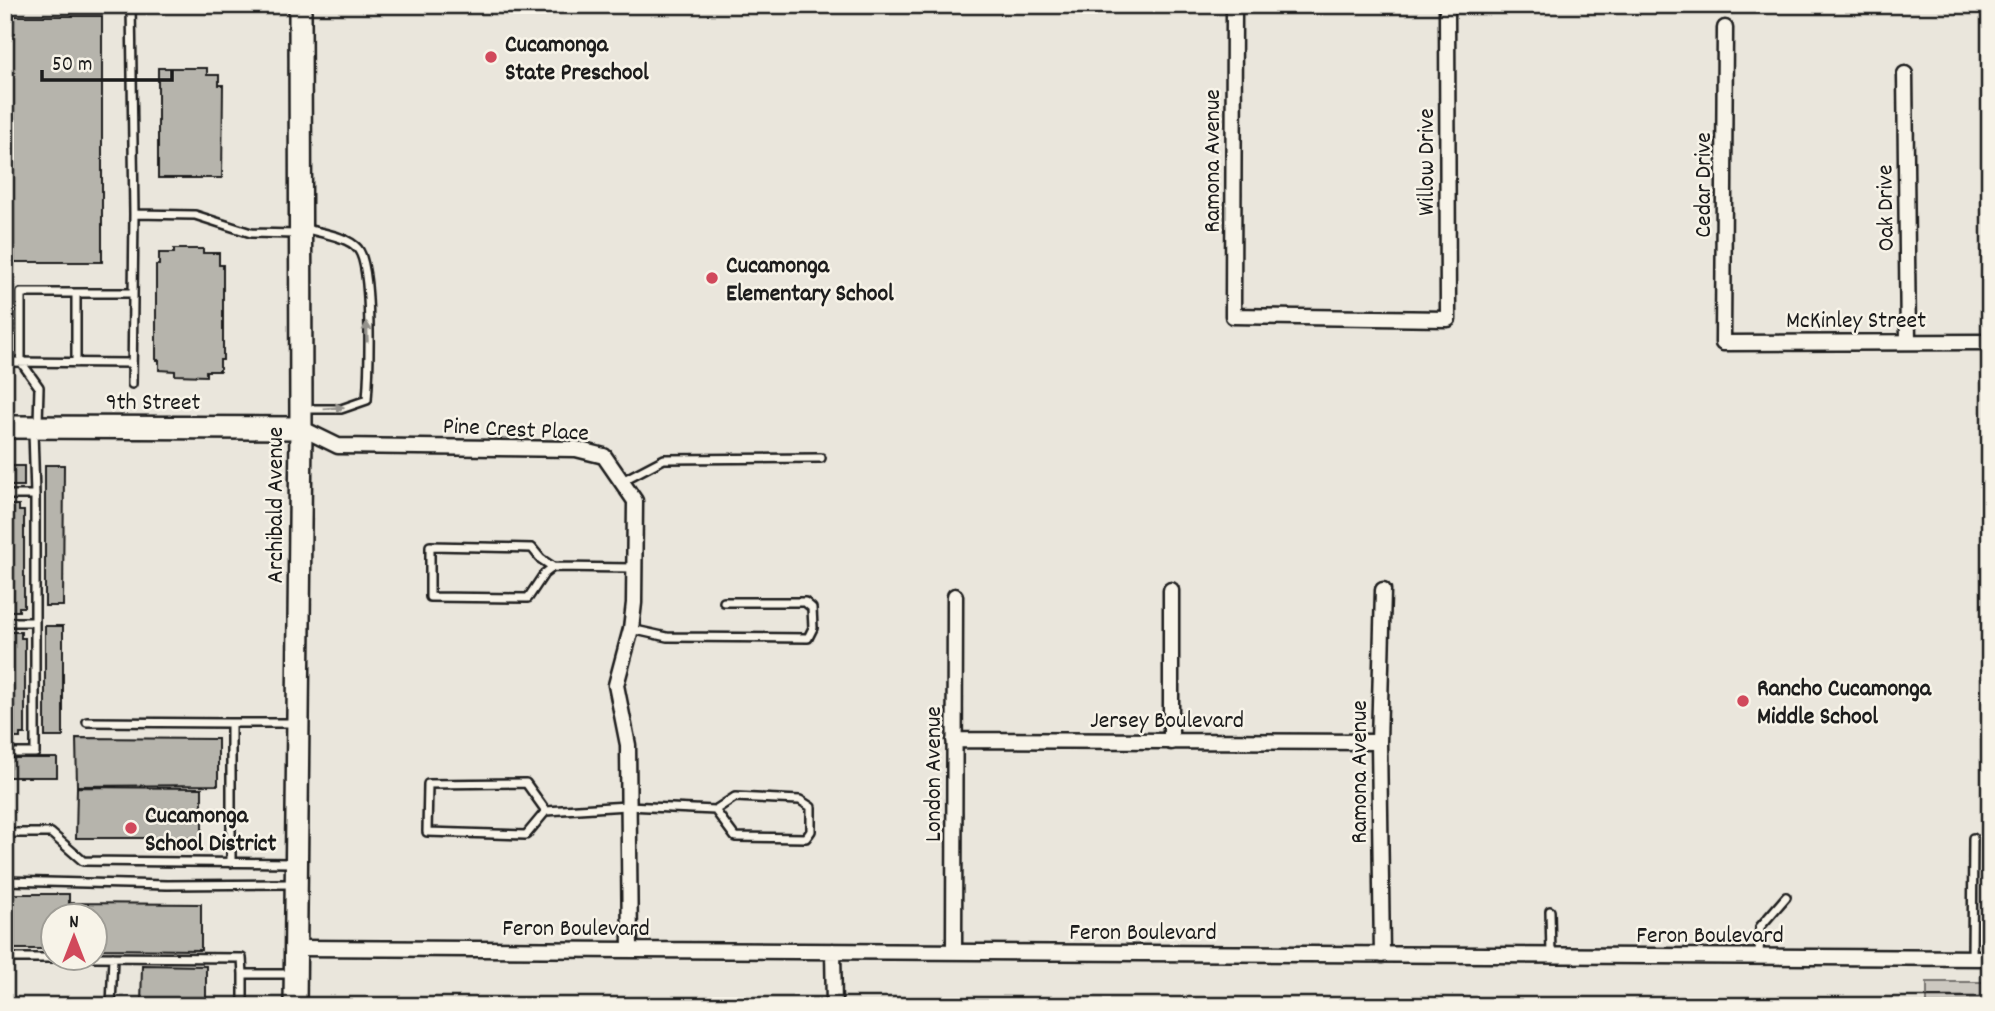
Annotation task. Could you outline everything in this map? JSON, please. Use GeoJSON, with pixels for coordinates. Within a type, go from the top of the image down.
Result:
{"type":"FeatureCollection","features":[{"type":"Feature","properties":{"kind":"main road","name":"Archibald Avenue"},"geometry":{"type":"LineString","coordinates":[[295,1006],[301,419],[300,5]]}},
{"type":"Feature","properties":{"kind":"main road","name":"9th Street"},"geometry":{"type":"LineString","coordinates":[[5,426],[301,419]]}},
{"type":"Feature","properties":{"kind":"street","name":"Ramona Avenue"},"geometry":{"type":"LineString","coordinates":[[1234,5],[1233,316],[1448,319]]}},
{"type":"Feature","properties":{"kind":"street","name":"Willow Drive"},"geometry":{"type":"LineString","coordinates":[[1447,5],[1448,319]]}},
{"type":"Feature","properties":{"kind":"street","name":"Cedar Drive"},"geometry":{"type":"LineString","coordinates":[[1723,343],[1725,28]]}},
{"type":"Feature","properties":{"kind":"street","name":"Oak Drive"},"geometry":{"type":"LineString","coordinates":[[1905,74],[1908,342]]}},
{"type":"Feature","properties":{"kind":"street","name":"McKinley Street"},"geometry":{"type":"LineString","coordinates":[[1723,343],[1990,342]]}},
{"type":"Feature","properties":{"kind":"street","name":"Pine Crest Place"},"geometry":{"type":"LineString","coordinates":[[301,419],[338,446],[576,449],[604,456],[635,501],[634,603],[631,629],[616,685],[628,745],[630,950]]}},
{"type":"Feature","properties":{"kind":"street"},"geometry":{"type":"LineString","coordinates":[[1171,590],[1171,742]]}},
{"type":"Feature","properties":{"kind":"street","name":"Ramona Avenue"},"geometry":{"type":"LineString","coordinates":[[1382,955],[1379,742],[1383,590]]}},
{"type":"Feature","properties":{"kind":"street","name":"London Avenue"},"geometry":{"type":"LineString","coordinates":[[954,952],[955,596]]}},
{"type":"Feature","properties":{"kind":"street","name":"Jersey Boulevard"},"geometry":{"type":"LineString","coordinates":[[954,740],[1379,742]]}},
{"type":"Feature","properties":{"kind":"street","name":"Feron Boulevard"},"geometry":{"type":"LineString","coordinates":[[296,948],[1990,958]]}},
{"type":"Feature","properties":{"kind":"street"},"geometry":{"type":"LineString","coordinates":[[833,951],[834,1006]]}},
{"type":"Feature","properties":{"kind":"lane"},"geometry":{"type":"LineString","coordinates":[[131,5],[134,214],[132,384]]}},
{"type":"Feature","properties":{"kind":"lane"},"geometry":{"type":"LineString","coordinates":[[134,214],[195,215],[251,233],[300,231],[343,240],[357,247],[362,254],[366,282],[366,400],[301,419]]}},
{"type":"Feature","properties":{"kind":"lane"},"geometry":{"type":"LineString","coordinates":[[5,753],[35,753],[35,495],[39,387],[21,362],[21,293],[133,293]]}},
{"type":"Feature","properties":{"kind":"lane"},"geometry":{"type":"LineString","coordinates":[[76,293],[76,363]]}},
{"type":"Feature","properties":{"kind":"lane"},"geometry":{"type":"LineString","coordinates":[[5,362],[132,363]]}},
{"type":"Feature","properties":{"kind":"lane"},"geometry":{"type":"LineString","coordinates":[[621,481],[664,459],[821,458]]}},
{"type":"Feature","properties":{"kind":"lane"},"geometry":{"type":"LineString","coordinates":[[5,495],[35,495]]}},
{"type":"Feature","properties":{"kind":"lane"},"geometry":{"type":"LineString","coordinates":[[553,567],[544,573],[528,598],[430,597],[430,546],[532,548],[541,559],[553,567],[634,568]]}},
{"type":"Feature","properties":{"kind":"lane"},"geometry":{"type":"LineString","coordinates":[[631,629],[667,637],[808,638],[813,628],[812,608],[805,602],[724,602]]}},
{"type":"Feature","properties":{"kind":"lane"},"geometry":{"type":"LineString","coordinates":[[5,622],[35,622]]}},
{"type":"Feature","properties":{"kind":"lane"},"geometry":{"type":"LineString","coordinates":[[87,722],[299,723]]}},
{"type":"Feature","properties":{"kind":"lane"},"geometry":{"type":"LineString","coordinates":[[231,723],[231,863]]}},
{"type":"Feature","properties":{"kind":"lane"},"geometry":{"type":"LineString","coordinates":[[546,811],[526,783],[428,783],[427,832],[526,835],[546,811],[627,806],[715,810],[735,797],[800,800],[811,807],[811,831],[806,838],[735,837],[715,810]]}},
{"type":"Feature","properties":{"kind":"lane"},"geometry":{"type":"LineString","coordinates":[[5,833],[51,833],[83,861],[231,863],[298,874]]}},
{"type":"Feature","properties":{"kind":"lane"},"geometry":{"type":"LineString","coordinates":[[1972,958],[1973,838]]}},
{"type":"Feature","properties":{"kind":"lane"},"geometry":{"type":"LineString","coordinates":[[5,881],[167,885],[298,874]]}},
{"type":"Feature","properties":{"kind":"lane"},"geometry":{"type":"LineString","coordinates":[[1759,957],[1760,928],[1786,897]]}},
{"type":"Feature","properties":{"kind":"lane"},"geometry":{"type":"LineString","coordinates":[[1550,911],[1551,956]]}},
{"type":"Feature","properties":{"kind":"lane"},"geometry":{"type":"LineString","coordinates":[[108,957],[242,958],[243,1006]]}},
{"type":"Feature","properties":{"kind":"lane"},"geometry":{"type":"LineString","coordinates":[[111,1006],[113,957]]}},
{"type":"Feature","properties":{"kind":"lane"},"geometry":{"type":"LineString","coordinates":[[5,958],[38,958]]}},
{"type":"Feature","properties":{"kind":"lane"},"geometry":{"type":"LineString","coordinates":[[243,974],[295,974]]}},
{"type":"Feature","properties":{"kind":"shaded area"},"geometry":{"type":"Polygon","coordinates":[[[1927,982],[1990,982],[1990,1006],[1927,1006],[1927,982]]]}},
{"type":"Feature","properties":{"kind":"building"},"geometry":{"type":"Polygon","coordinates":[[[5,16],[102,16],[102,262],[5,262],[5,16]]]}},
{"type":"Feature","properties":{"kind":"building"},"geometry":{"type":"Polygon","coordinates":[[[158,68],[207,68],[207,75],[219,75],[219,85],[223,85],[222,178],[158,178],[158,68]]]}},
{"type":"Feature","properties":{"kind":"building"},"geometry":{"type":"Polygon","coordinates":[[[174,249],[203,249],[203,253],[219,253],[219,265],[223,265],[223,360],[220,360],[220,371],[206,371],[206,376],[175,375],[175,371],[159,370],[159,360],[156,360],[156,265],[159,265],[159,253],[174,253],[174,249]]]}},
{"type":"Feature","properties":{"kind":"building"},"geometry":{"type":"Polygon","coordinates":[[[45,465],[64,465],[63,606],[45,606],[45,465]]]}},
{"type":"Feature","properties":{"kind":"building"},"geometry":{"type":"Polygon","coordinates":[[[5,466],[24,466],[24,486],[5,486],[5,466]]]}},
{"type":"Feature","properties":{"kind":"building"},"geometry":{"type":"Polygon","coordinates":[[[5,505],[19,505],[19,511],[24,511],[24,607],[19,607],[19,611],[5,611],[5,505]]]}},
{"type":"Feature","properties":{"kind":"building"},"geometry":{"type":"Polygon","coordinates":[[[45,626],[63,626],[63,737],[45,737],[45,626]]]}},
{"type":"Feature","properties":{"kind":"building"},"geometry":{"type":"Polygon","coordinates":[[[5,632],[21,632],[21,638],[25,638],[25,734],[20,734],[20,738],[5,738],[5,632]]]}},
{"type":"Feature","properties":{"kind":"building"},"geometry":{"type":"Polygon","coordinates":[[[76,738],[218,739],[218,785],[77,786],[76,738]]]}},
{"type":"Feature","properties":{"kind":"building"},"geometry":{"type":"Polygon","coordinates":[[[5,758],[57,758],[57,777],[5,777],[5,758]]]}},
{"type":"Feature","properties":{"kind":"building"},"geometry":{"type":"Polygon","coordinates":[[[77,787],[202,788],[202,838],[76,838],[77,787]]]}},
{"type":"Feature","properties":{"kind":"building"},"geometry":{"type":"Polygon","coordinates":[[[5,894],[69,894],[69,902],[38,902],[38,949],[5,949],[5,894]]]}},
{"type":"Feature","properties":{"kind":"building"},"geometry":{"type":"Polygon","coordinates":[[[108,903],[201,904],[201,950],[108,949],[108,903]]]}},
{"type":"Feature","properties":{"kind":"building"},"geometry":{"type":"Polygon","coordinates":[[[142,965],[206,966],[206,1006],[141,1006],[142,965]]]}},
{"type":"Feature","properties":{"kind":"building"},"geometry":{"type":"Polygon","coordinates":[[[1789,998],[1827,998],[1827,1006],[1789,1006],[1789,998]]]}},
{"type":"Feature","properties":{"kind":"place","name":"Cucamonga State Preschool"},"geometry":{"type":"Point","coordinates":[491,57]}},
{"type":"Feature","properties":{"kind":"place","name":"Cucamonga Elementary School"},"geometry":{"type":"Point","coordinates":[712,278]}},
{"type":"Feature","properties":{"kind":"place","name":"Rancho Cucamonga Middle School"},"geometry":{"type":"Point","coordinates":[1743,701]}},
{"type":"Feature","properties":{"kind":"place","name":"Cucamonga School District"},"geometry":{"type":"Point","coordinates":[131,828]}}]}
